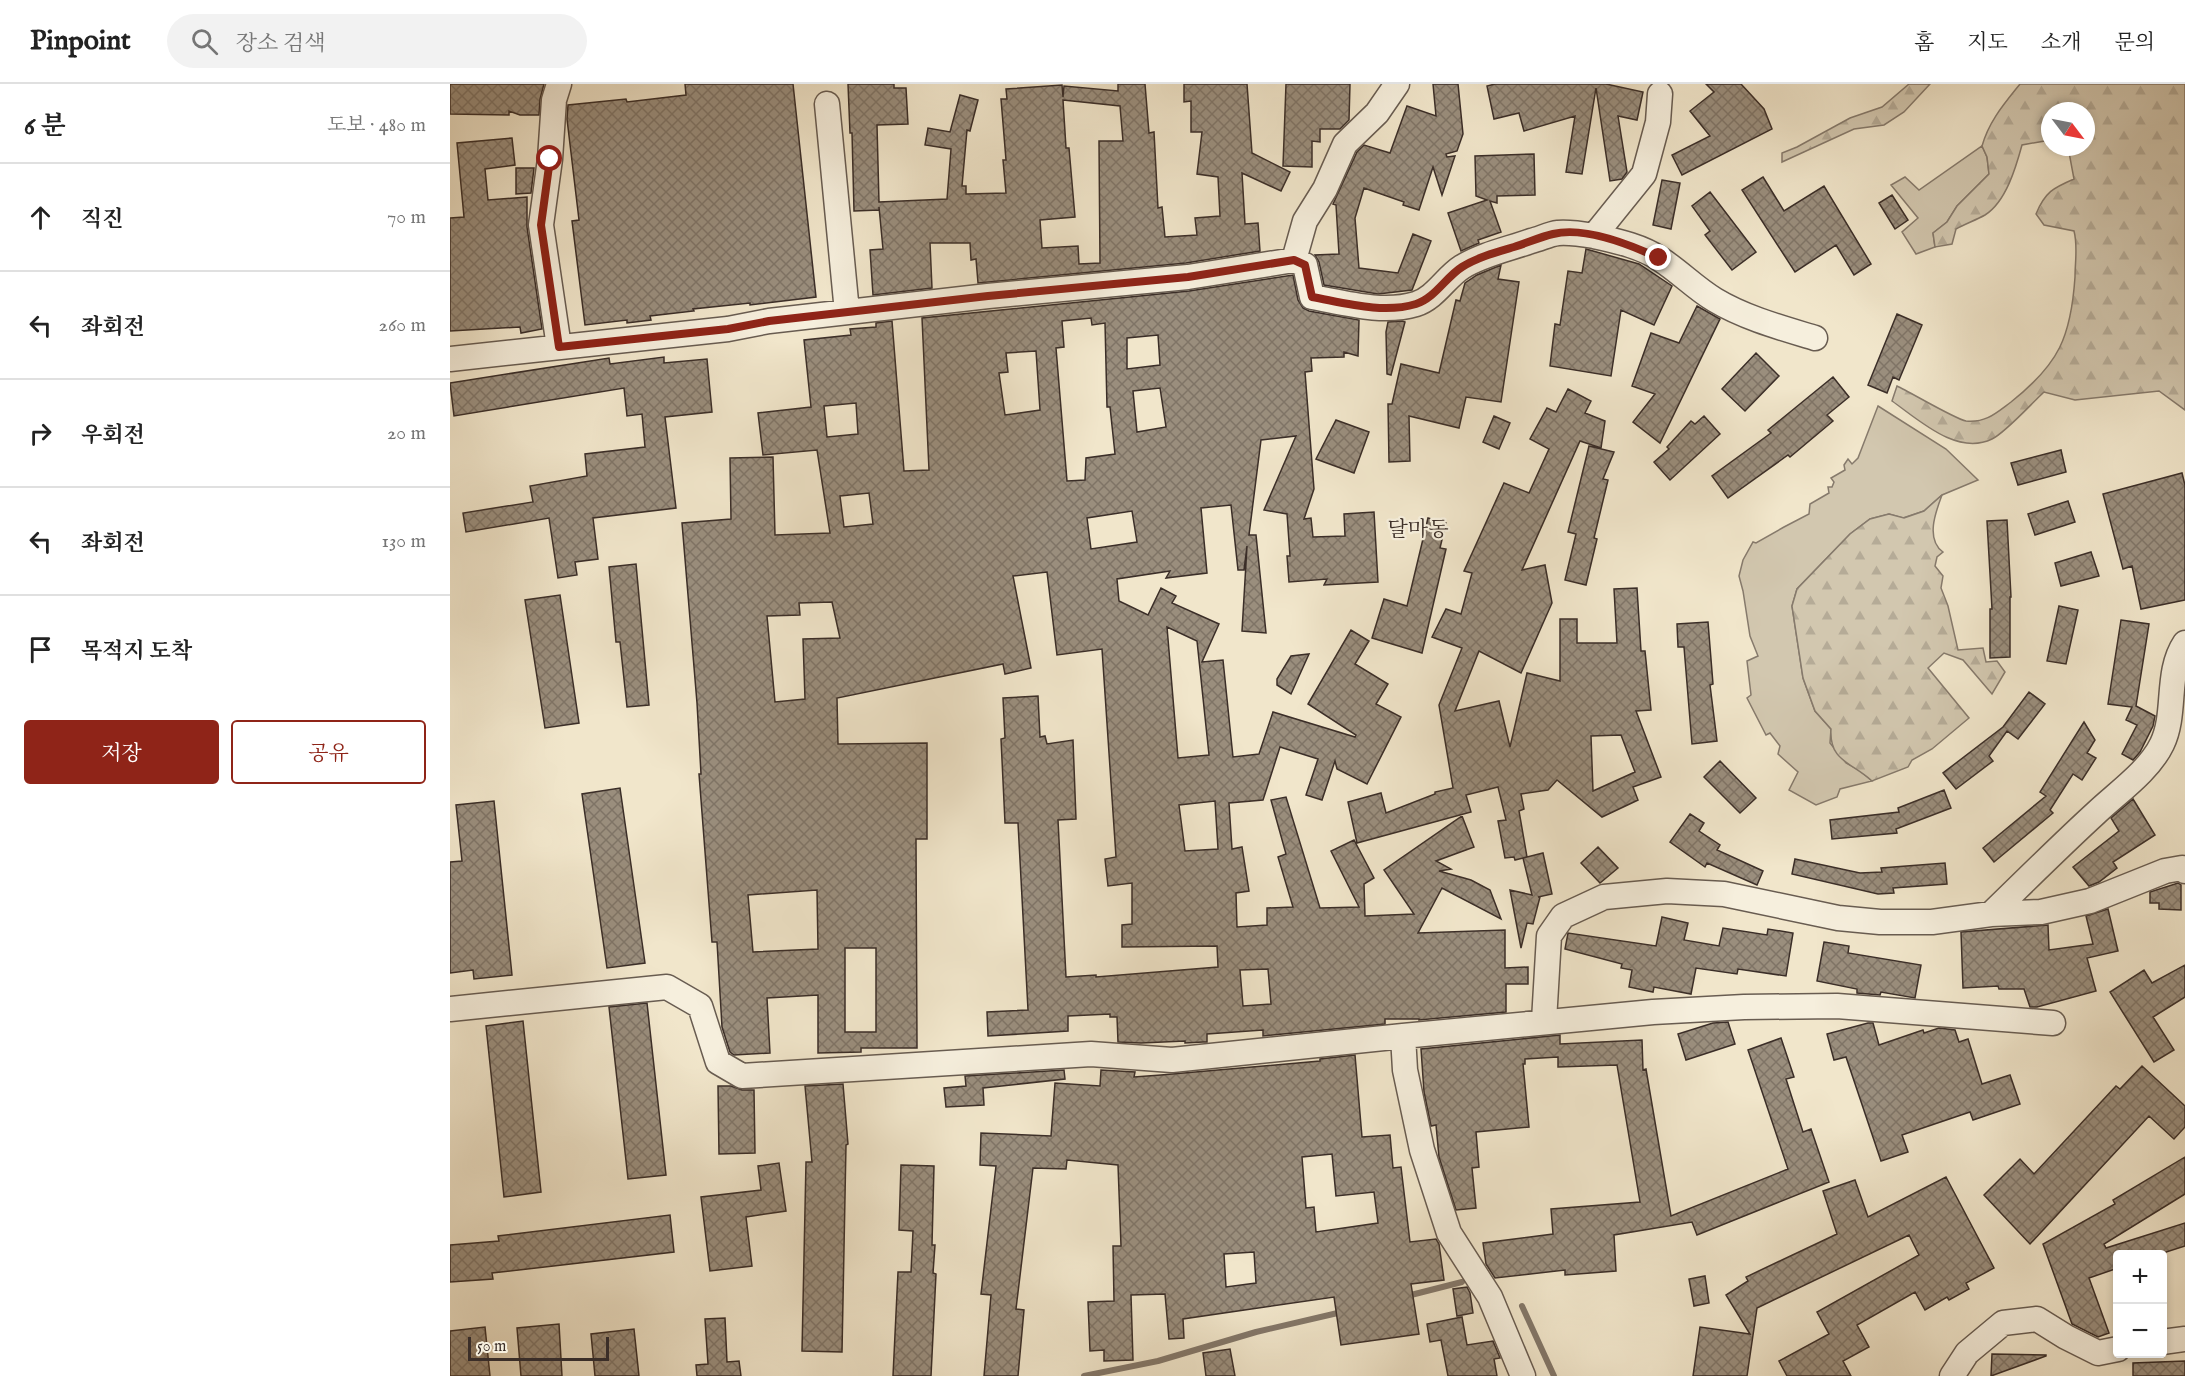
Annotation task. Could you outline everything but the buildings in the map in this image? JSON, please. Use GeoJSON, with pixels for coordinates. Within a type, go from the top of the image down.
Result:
{"type":"FeatureCollection","features":[{"type":"Feature","properties":{"kind":"street"},"geometry":{"type":"LineString","coordinates":[[559,84],[554,100],[550,159],[541,225],[559,347]]}},
{"type":"Feature","properties":{"kind":"street"},"geometry":{"type":"LineString","coordinates":[[1294,260],[1305,221],[1325,189],[1345,144],[1377,113],[1397,84]]}},
{"type":"Feature","properties":{"kind":"street"},"geometry":{"type":"LineString","coordinates":[[1594,236],[1644,174],[1658,122],[1660,94]]}},
{"type":"Feature","properties":{"kind":"street"},"geometry":{"type":"LineString","coordinates":[[826,104],[847,312]]}},
{"type":"Feature","properties":{"kind":"street"},"geometry":{"type":"LineString","coordinates":[[450,359],[728,329],[769,321],[1080,286],[1188,277],[1294,260],[1305,265],[1312,297],[1363,307],[1417,304],[1431,296],[1442,283],[1462,267],[1493,253],[1555,233],[1594,236],[1637,248],[1659,258],[1718,302],[1773,326],[1815,338]]}},
{"type":"Feature","properties":{"kind":"street"},"geometry":{"type":"LineString","coordinates":[[1991,914],[2139,774],[2161,746],[2169,725],[2170,697],[2175,669],[2185,643]]}},
{"type":"Feature","properties":{"kind":"street"},"geometry":{"type":"LineString","coordinates":[[1544,1021],[1549,936],[1563,916],[1604,897],[1666,891],[1724,894],[1838,918],[1881,922],[1932,922],[1991,914],[2042,912],[2090,901],[2165,871],[2182,868],[2185,871]]}},
{"type":"Feature","properties":{"kind":"street"},"geometry":{"type":"LineString","coordinates":[[450,1009],[667,987],[700,1006],[718,1062],[742,1076],[1091,1054],[1172,1060],[1544,1021],[1653,1012],[1837,1006],[2053,1023]]}},
{"type":"Feature","properties":{"kind":"street"},"geometry":{"type":"LineString","coordinates":[[1403,1036],[1405,1070],[1422,1150],[1449,1233],[1490,1297],[1523,1376]]}},
{"type":"Feature","properties":{"kind":"street"},"geometry":{"type":"LineString","coordinates":[[1952,1376],[1966,1353],[2003,1323],[2037,1319],[2098,1353],[2113,1351]]}},
{"type":"Feature","properties":{"kind":"street"},"geometry":{"type":"LineString","coordinates":[[2167,1341],[2185,1339]]}},
{"type":"Feature","properties":{"kind":"green space"},"geometry":{"type":"Polygon","coordinates":[[[1909,84],[1930,84],[1904,112],[1884,125],[1854,129],[1782,162],[1782,153],[1850,118],[1882,107],[1909,84]]]}},
{"type":"Feature","properties":{"kind":"green space"},"geometry":{"type":"Polygon","coordinates":[[[2020,84],[2185,84],[2185,410],[2159,391],[2075,400],[2044,392],[1997,436],[1979,443],[1965,443],[1926,426],[1892,401],[1897,386],[1960,419],[1973,421],[1985,419],[2011,402],[2041,375],[2060,348],[2066,333],[2075,277],[2074,231],[2044,225],[2036,214],[2050,192],[2074,179],[2070,156],[2095,156],[2095,102],[2041,102],[2041,142],[2022,145],[2009,183],[1999,202],[1985,215],[1956,229],[1952,244],[1935,247],[1933,233],[1947,222],[1957,206],[1989,174],[1987,157],[1982,146],[1998,113],[2020,84]]]}},
{"type":"Feature","properties":{"kind":"green space"},"geometry":{"type":"Polygon","coordinates":[[[1982,146],[1987,157],[1989,174],[1957,206],[1947,222],[1933,233],[1935,247],[1916,254],[1902,232],[1918,218],[1891,185],[1905,177],[1919,190],[1982,146]]]}},
{"type":"Feature","properties":{"kind":"green space"},"geometry":{"type":"Polygon","coordinates":[[[1878,406],[1946,449],[1978,480],[1942,495],[1924,511],[1903,518],[1889,514],[1870,519],[1850,534],[1797,589],[1792,606],[1803,678],[1815,711],[1831,729],[1830,743],[1846,763],[1872,781],[1840,789],[1837,797],[1816,805],[1789,790],[1798,772],[1778,754],[1780,746],[1770,733],[1766,735],[1747,698],[1751,695],[1747,661],[1758,656],[1750,636],[1739,576],[1743,560],[1753,542],[1756,543],[1809,514],[1810,504],[1829,493],[1828,487],[1832,487],[1834,482],[1831,478],[1845,470],[1844,465],[1848,459],[1852,464],[1858,458],[1878,406]]]}},
{"type":"Feature","properties":{"kind":"green space"},"geometry":{"type":"Polygon","coordinates":[[[1942,495],[1933,532],[1934,540],[1943,552],[1937,557],[1935,566],[1943,576],[1941,588],[1948,606],[1958,650],[1983,648],[1986,662],[1997,661],[2005,672],[1992,694],[1963,660],[1944,653],[1928,668],[1969,718],[1932,749],[1912,760],[1908,767],[1872,781],[1838,755],[1831,740],[1831,729],[1815,711],[1803,678],[1792,606],[1797,589],[1850,534],[1870,519],[1889,514],[1904,518],[1924,511],[1942,495]]]}},
{"type":"Feature","properties":{"kind":"waterway"},"geometry":{"type":"LineString","coordinates":[[1407,1296],[1462,1282]]}},
{"type":"Feature","properties":{"kind":"waterway"},"geometry":{"type":"LineString","coordinates":[[1522,1306],[1554,1376]]}},
{"type":"Feature","properties":{"kind":"waterway"},"geometry":{"type":"LineString","coordinates":[[1084,1376],[1158,1361],[1256,1332],[1342,1312]]}},
{"type":"Feature","properties":{"kind":"district","name":"달마동"},"geometry":{"type":"Point","coordinates":[1418,530]}},
{"type":"Feature","properties":{"kind":"route"},"geometry":{"type":"LineString","coordinates":[[550,159],[541,225],[559,347],[728,329],[769,321],[988,296],[1188,277],[1294,260],[1305,265],[1312,297],[1363,307],[1417,304],[1431,296],[1442,283],[1462,267],[1493,253],[1555,233],[1575,233],[1617,241],[1659,258]]}}]}
